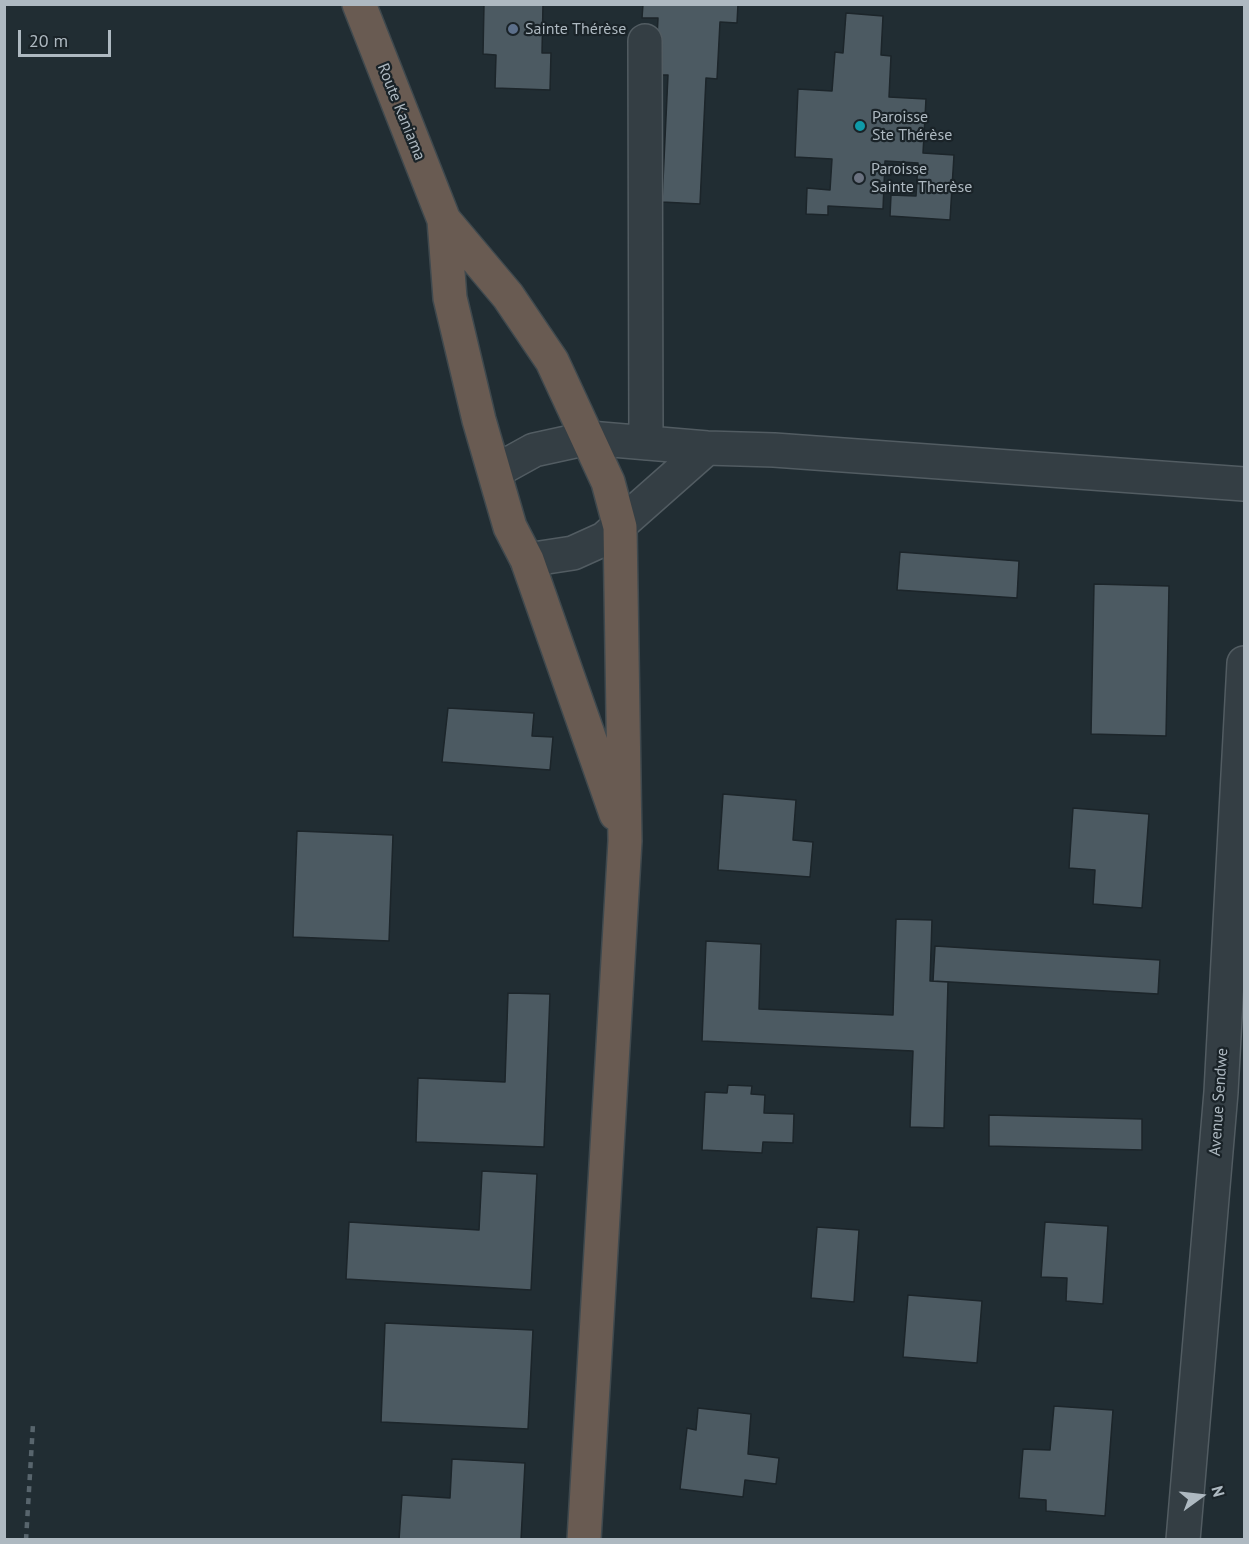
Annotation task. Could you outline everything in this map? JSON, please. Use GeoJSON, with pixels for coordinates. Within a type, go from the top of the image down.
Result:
{"type":"FeatureCollection","features":[{"type":"Feature","properties":{"kind":"highway","name":"Route Kaniama"},"geometry":{"type":"LineString","coordinates":[[358,4],[444,220]]}},
{"type":"Feature","properties":{"kind":"highway"},"geometry":{"type":"LineString","coordinates":[[444,220],[514,305],[552,361],[613,494],[620,527],[625,841],[584,1539]]}},
{"type":"Feature","properties":{"kind":"highway"},"geometry":{"type":"LineString","coordinates":[[444,220],[450,298],[479,420],[496,471],[510,527],[526,560],[625,841]]}},
{"type":"Feature","properties":{"kind":"street"},"geometry":{"type":"LineString","coordinates":[[645,41],[646,443]]}},
{"type":"Feature","properties":{"kind":"street"},"geometry":{"type":"LineString","coordinates":[[496,471],[534,450],[589,438],[1245,484]]}},
{"type":"Feature","properties":{"kind":"street"},"geometry":{"type":"LineString","coordinates":[[526,560],[580,551],[604,539],[707,448]]}},
{"type":"Feature","properties":{"kind":"street","name":"Avenue Sendwe"},"geometry":{"type":"LineString","coordinates":[[1184,1539],[1221,1092],[1245,663]]}},
{"type":"Feature","properties":{"kind":"building","name":"Sainte Thérèse"},"geometry":{"type":"Polygon","coordinates":[[[484,4],[543,4],[542,53],[551,53],[550,90],[495,88],[496,55],[483,54],[484,4]]]}},
{"type":"Feature","properties":{"kind":"building"},"geometry":{"type":"Polygon","coordinates":[[[643,4],[738,4],[737,23],[720,22],[717,79],[706,78],[700,204],[662,202],[668,75],[655,75],[658,18],[642,18],[643,4]]]}},
{"type":"Feature","properties":{"kind":"building","name":"Paroisse Ste Thérèse"},"geometry":{"type":"Polygon","coordinates":[[[846,13],[883,16],[881,55],[891,56],[889,97],[926,99],[923,153],[954,155],[950,220],[890,216],[891,195],[916,196],[918,163],[885,161],[883,209],[828,206],[828,215],[806,214],[807,188],[830,190],[832,159],[795,157],[798,89],[832,91],[835,52],[843,53],[846,13]]]}},
{"type":"Feature","properties":{"kind":"building"},"geometry":{"type":"Polygon","coordinates":[[[900,552],[1019,561],[1017,598],[897,590],[900,552]]]}},
{"type":"Feature","properties":{"kind":"building"},"geometry":{"type":"Polygon","coordinates":[[[1094,584],[1169,586],[1166,736],[1091,734],[1094,584]]]}},
{"type":"Feature","properties":{"kind":"building"},"geometry":{"type":"Polygon","coordinates":[[[448,708],[534,713],[532,736],[553,737],[550,770],[442,762],[448,708]]]}},
{"type":"Feature","properties":{"kind":"building"},"geometry":{"type":"Polygon","coordinates":[[[723,794],[796,800],[793,840],[813,842],[810,877],[718,870],[723,794]]]}},
{"type":"Feature","properties":{"kind":"building"},"geometry":{"type":"Polygon","coordinates":[[[1073,808],[1149,814],[1142,908],[1093,904],[1095,870],[1069,868],[1073,808]]]}},
{"type":"Feature","properties":{"kind":"building"},"geometry":{"type":"Polygon","coordinates":[[[297,831],[393,835],[389,941],[293,937],[297,831]]]}},
{"type":"Feature","properties":{"kind":"building"},"geometry":{"type":"Polygon","coordinates":[[[896,919],[932,920],[930,981],[948,982],[944,1128],[910,1127],[913,1051],[702,1041],[706,941],[761,944],[759,1009],[893,1015],[896,919]]]}},
{"type":"Feature","properties":{"kind":"building"},"geometry":{"type":"Polygon","coordinates":[[[935,946],[1160,960],[1158,994],[933,981],[935,946]]]}},
{"type":"Feature","properties":{"kind":"building"},"geometry":{"type":"Polygon","coordinates":[[[508,993],[550,994],[544,1147],[416,1142],[418,1078],[505,1082],[508,993]]]}},
{"type":"Feature","properties":{"kind":"building"},"geometry":{"type":"Polygon","coordinates":[[[728,1085],[752,1086],[751,1094],[765,1095],[764,1113],[794,1114],[793,1143],[763,1142],[762,1153],[702,1150],[705,1092],[727,1093],[728,1085]]]}},
{"type":"Feature","properties":{"kind":"building"},"geometry":{"type":"Polygon","coordinates":[[[989,1115],[1142,1119],[1142,1150],[989,1146],[989,1115]]]}},
{"type":"Feature","properties":{"kind":"building"},"geometry":{"type":"Polygon","coordinates":[[[482,1171],[537,1174],[531,1290],[346,1279],[349,1222],[479,1230],[482,1171]]]}},
{"type":"Feature","properties":{"kind":"building"},"geometry":{"type":"Polygon","coordinates":[[[1045,1222],[1108,1226],[1103,1304],[1066,1301],[1067,1278],[1041,1277],[1045,1222]]]}},
{"type":"Feature","properties":{"kind":"building"},"geometry":{"type":"Polygon","coordinates":[[[817,1227],[859,1230],[854,1302],[811,1298],[817,1227]]]}},
{"type":"Feature","properties":{"kind":"building"},"geometry":{"type":"Polygon","coordinates":[[[908,1295],[982,1301],[977,1363],[903,1357],[908,1295]]]}},
{"type":"Feature","properties":{"kind":"building"},"geometry":{"type":"Polygon","coordinates":[[[385,1323],[533,1330],[528,1429],[381,1422],[385,1323]]]}},
{"type":"Feature","properties":{"kind":"building"},"geometry":{"type":"Polygon","coordinates":[[[1054,1406],[1113,1410],[1105,1516],[1046,1511],[1046,1500],[1019,1498],[1023,1449],[1050,1450],[1054,1406]]]}},
{"type":"Feature","properties":{"kind":"building"},"geometry":{"type":"Polygon","coordinates":[[[698,1408],[751,1414],[748,1454],[779,1458],[776,1484],[745,1480],[743,1497],[680,1489],[687,1428],[696,1430],[698,1408]]]}},
{"type":"Feature","properties":{"kind":"building"},"geometry":{"type":"Polygon","coordinates":[[[452,1459],[525,1463],[521,1540],[399,1540],[402,1495],[450,1498],[452,1459]]]}},
{"type":"Feature","properties":{"kind":"railway"},"geometry":{"type":"LineString","coordinates":[[26,1540],[33,1424]]}},
{"type":"Feature","properties":{"kind":"place","name":"Sainte Thérèse"},"geometry":{"type":"Point","coordinates":[513,29]}},
{"type":"Feature","properties":{"kind":"place","name":"Paroisse Ste Thérèse"},"geometry":{"type":"Point","coordinates":[860,126]}},
{"type":"Feature","properties":{"kind":"place","name":"Paroisse Sainte Therèse"},"geometry":{"type":"Point","coordinates":[859,178]}}]}
